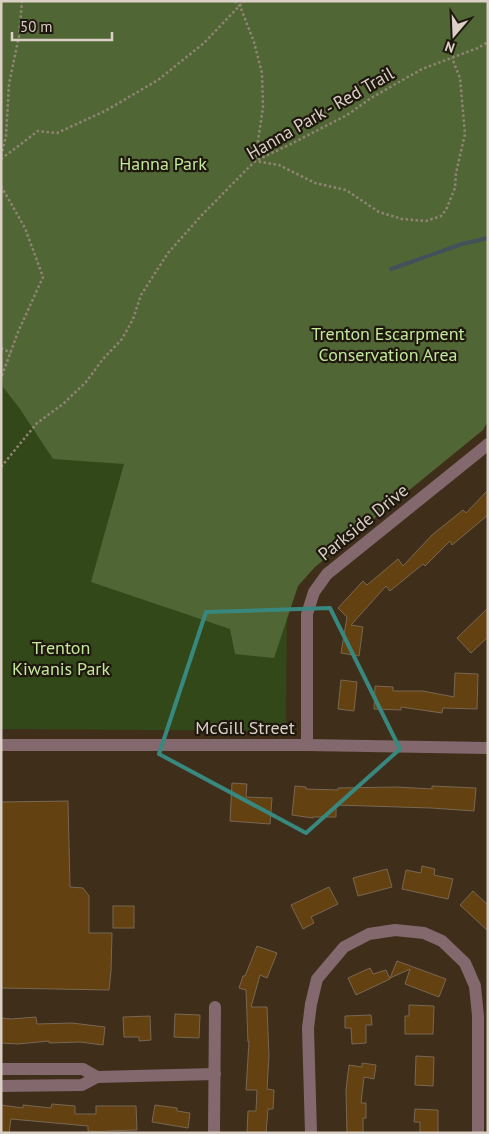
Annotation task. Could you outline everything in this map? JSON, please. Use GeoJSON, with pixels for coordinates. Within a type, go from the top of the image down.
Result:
{"type":"FeatureCollection","features":[{"type":"Feature","properties":{"kind":"street","name":"Parkside Drive"},"geometry":{"type":"LineString","coordinates":[[308,745],[308,614],[314,592],[327,574],[488,444]]}},
{"type":"Feature","properties":{"kind":"street","name":"McGill Street"},"geometry":{"type":"LineString","coordinates":[[1,745],[308,745],[488,748]]}},
{"type":"Feature","properties":{"kind":"street"},"geometry":{"type":"LineString","coordinates":[[311,1133],[308,1028],[317,978],[344,946],[369,934],[395,930],[424,933],[442,941],[466,963],[475,986],[483,1016],[478,1133]]}},
{"type":"Feature","properties":{"kind":"street"},"geometry":{"type":"LineString","coordinates":[[214,1133],[215,1007]]}},
{"type":"Feature","properties":{"kind":"street"},"geometry":{"type":"LineString","coordinates":[[1,1069],[83,1069],[97,1077]]}},
{"type":"Feature","properties":{"kind":"street"},"geometry":{"type":"LineString","coordinates":[[1,1086],[82,1085],[97,1077],[215,1074]]}},
{"type":"Feature","properties":{"kind":"path"},"geometry":{"type":"LineString","coordinates":[[1,158],[6,136],[9,84],[19,36],[22,1]]}},
{"type":"Feature","properties":{"kind":"path"},"geometry":{"type":"LineString","coordinates":[[235,1],[240,6],[254,42],[262,74],[263,107],[255,161],[279,165],[315,183],[346,190],[379,212],[402,220],[426,221],[441,216],[446,210],[455,188],[456,173],[465,134],[460,78],[452,58]]}},
{"type":"Feature","properties":{"kind":"path"},"geometry":{"type":"LineString","coordinates":[[1,158],[38,131],[57,133],[105,111],[158,80],[204,43],[244,1]]}},
{"type":"Feature","properties":{"kind":"path","name":"Hanna Park - Red Trail"},"geometry":{"type":"LineString","coordinates":[[1,467],[37,424],[63,404],[86,382],[122,339],[133,319],[141,295],[168,253],[255,161],[348,115],[370,98],[422,69],[478,48],[488,42]]}},
{"type":"Feature","properties":{"kind":"path"},"geometry":{"type":"LineString","coordinates":[[1,186],[24,228],[43,277],[18,332],[1,378]]}},
{"type":"Feature","properties":{"kind":"path"},"geometry":{"type":"LineString","coordinates":[[1,348],[11,353]]}},
{"type":"Feature","properties":{"kind":"highlighted area"},"geometry":{"type":"Polygon","coordinates":[[[330,608],[400,749],[306,833],[159,754],[206,612],[330,608]]]}},
{"type":"Feature","properties":{"kind":"green space","name":"Hanna Park"},"geometry":{"type":"Polygon","coordinates":[[[1,1],[488,1],[287,586],[286,731],[1,729],[1,1]]]}},
{"type":"Feature","properties":{"kind":"green space","name":"Hanna Park"},"geometry":{"type":"Polygon","coordinates":[[[1,1],[488,1],[488,421],[483,430],[315,567],[298,586],[274,658],[235,654],[230,629],[91,582],[124,464],[53,459],[3,387],[1,360],[1,1]]]}},
{"type":"Feature","properties":{"kind":"building"},"geometry":{"type":"Polygon","coordinates":[[[488,490],[488,515],[452,545],[450,541],[425,566],[423,564],[390,591],[386,586],[351,625],[363,627],[359,656],[341,653],[347,617],[338,608],[363,581],[367,585],[398,559],[403,566],[432,535],[463,510],[466,513],[488,490]]]}},
{"type":"Feature","properties":{"kind":"building"},"geometry":{"type":"Polygon","coordinates":[[[488,608],[488,637],[471,653],[457,638],[488,608]]]}},
{"type":"Feature","properties":{"kind":"building"},"geometry":{"type":"Polygon","coordinates":[[[455,673],[478,674],[477,709],[443,708],[442,713],[401,707],[401,710],[374,709],[375,686],[393,687],[393,691],[423,691],[454,697],[455,673]]]}},
{"type":"Feature","properties":{"kind":"building"},"geometry":{"type":"Polygon","coordinates":[[[341,680],[357,682],[354,711],[338,709],[341,680]]]}},
{"type":"Feature","properties":{"kind":"building"},"geometry":{"type":"Polygon","coordinates":[[[232,783],[247,784],[246,797],[272,798],[270,824],[230,821],[232,783]]]}},
{"type":"Feature","properties":{"kind":"building"},"geometry":{"type":"Polygon","coordinates":[[[295,786],[306,787],[306,789],[338,790],[338,788],[397,787],[432,789],[432,786],[476,788],[474,811],[336,805],[336,817],[313,818],[292,815],[295,786]]]}},
{"type":"Feature","properties":{"kind":"building"},"geometry":{"type":"Polygon","coordinates":[[[68,801],[70,887],[83,888],[89,896],[89,933],[112,933],[109,990],[1,988],[1,802],[68,801]]]}},
{"type":"Feature","properties":{"kind":"building"},"geometry":{"type":"Polygon","coordinates":[[[422,866],[435,869],[434,875],[453,879],[448,899],[402,889],[406,870],[421,873],[422,866]]]}},
{"type":"Feature","properties":{"kind":"building"},"geometry":{"type":"Polygon","coordinates":[[[387,869],[392,887],[358,896],[353,878],[387,869]]]}},
{"type":"Feature","properties":{"kind":"building"},"geometry":{"type":"Polygon","coordinates":[[[329,887],[338,904],[311,917],[314,923],[303,929],[291,905],[329,887]]]}},
{"type":"Feature","properties":{"kind":"building"},"geometry":{"type":"Polygon","coordinates":[[[473,891],[488,905],[488,931],[460,905],[473,891]]]}},
{"type":"Feature","properties":{"kind":"building"},"geometry":{"type":"Polygon","coordinates":[[[113,906],[134,906],[134,928],[113,928],[113,906]]]}},
{"type":"Feature","properties":{"kind":"building"},"geometry":{"type":"Polygon","coordinates":[[[257,946],[277,953],[267,978],[260,975],[251,1007],[267,1007],[269,1056],[267,1089],[274,1090],[273,1109],[268,1109],[266,1133],[247,1133],[248,1111],[256,1111],[257,1090],[246,1090],[249,1041],[246,990],[239,988],[257,946]]]}},
{"type":"Feature","properties":{"kind":"building"},"geometry":{"type":"Polygon","coordinates":[[[397,961],[446,979],[439,997],[405,984],[410,969],[390,978],[397,961]]]}},
{"type":"Feature","properties":{"kind":"building"},"geometry":{"type":"Polygon","coordinates":[[[370,968],[373,974],[386,970],[390,979],[356,995],[348,978],[370,968]]]}},
{"type":"Feature","properties":{"kind":"building"},"geometry":{"type":"Polygon","coordinates":[[[409,1005],[434,1006],[433,1034],[405,1034],[405,1016],[409,1016],[409,1005]]]}},
{"type":"Feature","properties":{"kind":"building"},"geometry":{"type":"Polygon","coordinates":[[[175,1014],[200,1015],[199,1038],[174,1037],[175,1014]]]}},
{"type":"Feature","properties":{"kind":"building"},"geometry":{"type":"Polygon","coordinates":[[[371,1015],[372,1025],[366,1025],[366,1043],[352,1044],[351,1028],[345,1028],[345,1016],[371,1015]]]}},
{"type":"Feature","properties":{"kind":"building"},"geometry":{"type":"Polygon","coordinates":[[[150,1016],[151,1040],[139,1041],[139,1037],[124,1037],[123,1017],[150,1016]]]}},
{"type":"Feature","properties":{"kind":"building"},"geometry":{"type":"Polygon","coordinates":[[[36,1017],[37,1024],[72,1023],[105,1027],[103,1045],[80,1042],[49,1043],[49,1041],[18,1044],[1,1043],[1,1018],[36,1017]]]}},
{"type":"Feature","properties":{"kind":"building"},"geometry":{"type":"Polygon","coordinates":[[[416,1056],[434,1057],[433,1086],[415,1085],[416,1056]]]}},
{"type":"Feature","properties":{"kind":"building"},"geometry":{"type":"Polygon","coordinates":[[[362,1063],[376,1065],[374,1079],[364,1077],[361,1103],[366,1103],[366,1118],[363,1118],[363,1133],[347,1133],[346,1090],[349,1065],[362,1067],[362,1063]]]}},
{"type":"Feature","properties":{"kind":"building"},"geometry":{"type":"Polygon","coordinates":[[[52,1104],[75,1106],[75,1114],[96,1114],[96,1106],[136,1106],[137,1130],[88,1131],[88,1126],[11,1119],[9,1133],[1,1133],[1,1105],[23,1108],[23,1105],[51,1108],[52,1104]]]}},
{"type":"Feature","properties":{"kind":"building"},"geometry":{"type":"Polygon","coordinates":[[[155,1105],[177,1108],[177,1111],[190,1113],[188,1128],[152,1122],[155,1105]]]}},
{"type":"Feature","properties":{"kind":"building"},"geometry":{"type":"Polygon","coordinates":[[[415,1109],[438,1110],[438,1133],[420,1133],[420,1122],[414,1122],[415,1109]]]}},
{"type":"Feature","properties":{"kind":"waterway"},"geometry":{"type":"LineString","coordinates":[[391,269],[462,244],[488,238]]}},
{"type":"Feature","properties":{"kind":"park label","name":"Trenton Escarpment Conservation Area"},"geometry":{"type":"Point","coordinates":[388,343]}},
{"type":"Feature","properties":{"kind":"park label","name":"Trenton Kiwanis Park"},"geometry":{"type":"Point","coordinates":[61,658]}}]}
